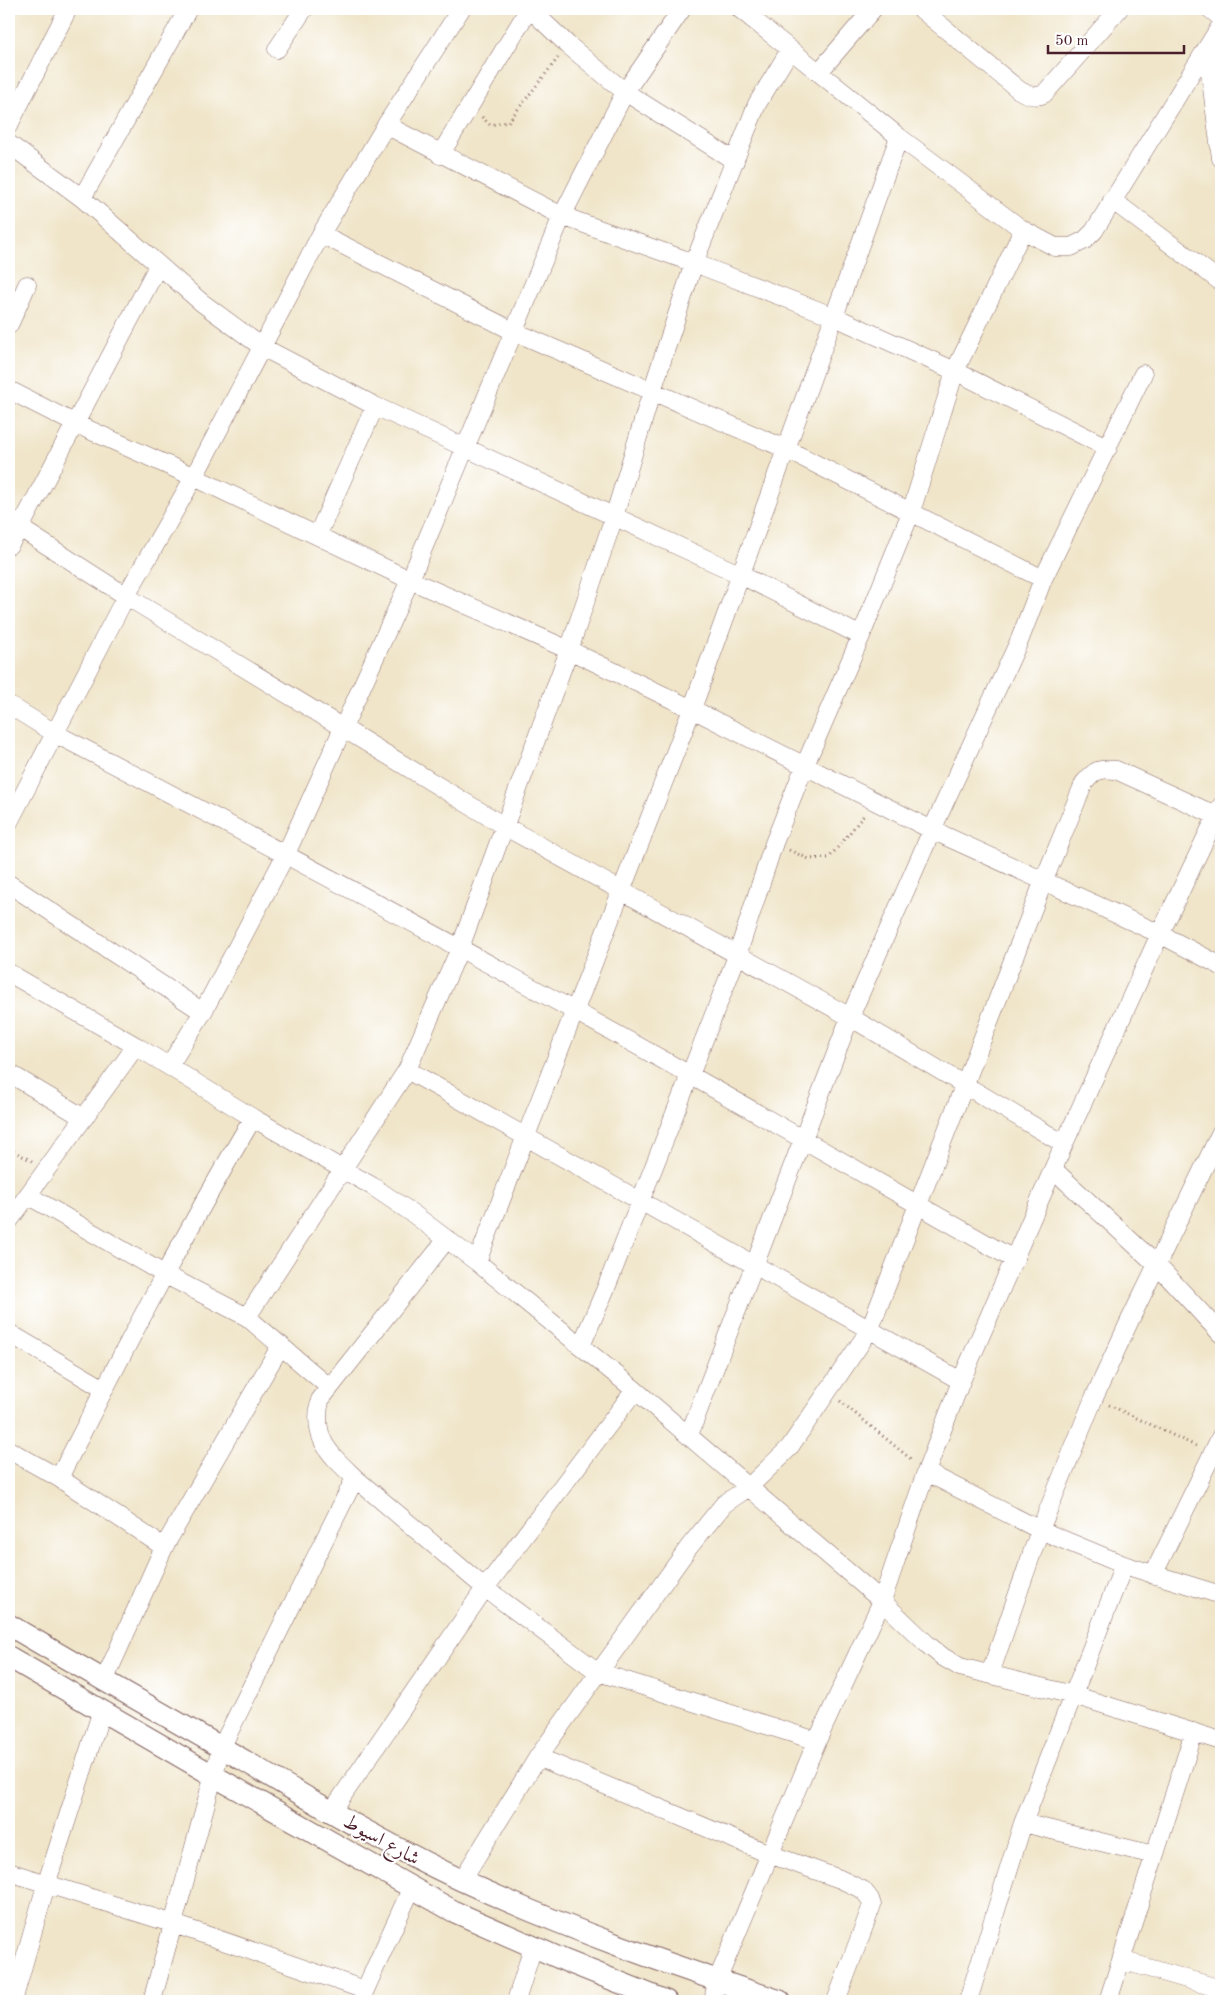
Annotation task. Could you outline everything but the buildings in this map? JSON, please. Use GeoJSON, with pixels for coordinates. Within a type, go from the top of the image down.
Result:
{"type":"FeatureCollection","features":[{"type":"Feature","properties":{"kind":"street"},"geometry":{"type":"LineString","coordinates":[[9,125],[68,9]]}},
{"type":"Feature","properties":{"kind":"street"},"geometry":{"type":"LineString","coordinates":[[82,198],[188,9]]}},
{"type":"Feature","properties":{"kind":"street"},"geometry":{"type":"LineString","coordinates":[[277,48],[304,9]]}},
{"type":"Feature","properties":{"kind":"street"},"geometry":{"type":"LineString","coordinates":[[9,822],[126,596],[194,477],[320,234],[386,125],[461,9]]}},
{"type":"Feature","properties":{"kind":"street"},"geometry":{"type":"LineString","coordinates":[[440,155],[530,9],[568,45],[625,92],[735,161]]}},
{"type":"Feature","properties":{"kind":"street"},"geometry":{"type":"LineString","coordinates":[[169,1066],[203,1012],[286,854],[410,580],[562,216],[625,92],[682,9]]}},
{"type":"Feature","properties":{"kind":"street"},"geometry":{"type":"LineString","coordinates":[[740,9],[899,137],[1023,230],[1055,247],[1071,247],[1085,240],[1094,231],[1221,25]]}},
{"type":"Feature","properties":{"kind":"street"},"geometry":{"type":"LineString","coordinates":[[819,72],[873,9]]}},
{"type":"Feature","properties":{"kind":"street"},"geometry":{"type":"LineString","coordinates":[[921,9],[1019,90],[1033,96],[1044,94],[1119,9]]}},
{"type":"Feature","properties":{"kind":"street"},"geometry":{"type":"LineString","coordinates":[[1210,9],[1221,18]]}},
{"type":"Feature","properties":{"kind":"street"},"geometry":{"type":"LineString","coordinates":[[1207,49],[1220,136],[1221,158]]}},
{"type":"Feature","properties":{"kind":"street"},"geometry":{"type":"LineString","coordinates":[[247,1317],[344,1171],[407,1070],[460,948],[569,650],[614,517],[694,262],[757,104],[790,50]]}},
{"type":"Feature","properties":{"kind":"street"},"geometry":{"type":"LineString","coordinates":[[386,125],[440,155],[562,216],[694,262],[834,317],[956,372],[1108,448]]}},
{"type":"Feature","properties":{"kind":"street"},"geometry":{"type":"LineString","coordinates":[[477,1262],[528,1136],[692,709],[899,137]]}},
{"type":"Feature","properties":{"kind":"street"},"geometry":{"type":"LineString","coordinates":[[9,144],[82,198],[201,302],[262,347],[376,406],[741,575],[861,636]]}},
{"type":"Feature","properties":{"kind":"street"},"geometry":{"type":"LineString","coordinates":[[1112,200],[1221,282]]}},
{"type":"Feature","properties":{"kind":"street"},"geometry":{"type":"LineString","coordinates":[[581,1346],[606,1288],[737,956],[774,843],[911,512],[956,372],[1023,230]]}},
{"type":"Feature","properties":{"kind":"street"},"geometry":{"type":"LineString","coordinates":[[320,234],[513,331],[786,449],[1044,580]]}},
{"type":"Feature","properties":{"kind":"street"},"geometry":{"type":"LineString","coordinates":[[9,545],[15,523],[74,423],[158,266]]}},
{"type":"Feature","properties":{"kind":"street"},"geometry":{"type":"LineString","coordinates":[[9,325],[27,285]]}},
{"type":"Feature","properties":{"kind":"street"},"geometry":{"type":"LineString","coordinates":[[689,1435],[850,1017],[932,830],[984,720],[1044,580],[1144,374]]}},
{"type":"Feature","properties":{"kind":"street"},"geometry":{"type":"LineString","coordinates":[[9,390],[74,423],[318,534],[410,580],[569,650],[805,765],[932,830],[1160,934],[1221,966]]}},
{"type":"Feature","properties":{"kind":"street"},"geometry":{"type":"LineString","coordinates":[[318,534],[376,406]]}},
{"type":"Feature","properties":{"kind":"street"},"geometry":{"type":"LineString","coordinates":[[15,523],[126,596],[504,826],[850,1017],[1064,1144]]}},
{"type":"Feature","properties":{"kind":"street"},"geometry":{"type":"LineString","coordinates":[[9,705],[56,734],[286,854],[460,948],[1015,1260]]}},
{"type":"Feature","properties":{"kind":"street"},"geometry":{"type":"LineString","coordinates":[[462,1880],[538,1757],[715,1513],[724,1504],[749,1487],[789,1448],[869,1331],[1044,880],[1084,783],[1092,774],[1103,768],[1116,770],[1219,811],[1160,934],[1064,1144],[961,1381],[926,1472],[882,1601],[817,1741],[769,1854],[715,1991]]}},
{"type":"Feature","properties":{"kind":"street"},"geometry":{"type":"LineString","coordinates":[[9,884],[203,1012]]}},
{"type":"Feature","properties":{"kind":"street"},"geometry":{"type":"LineString","coordinates":[[9,973],[136,1046],[252,1118],[372,1186],[447,1239],[689,1435],[882,1601],[942,1657],[960,1667],[1073,1695],[1221,1741]]}},
{"type":"Feature","properties":{"kind":"street"},"geometry":{"type":"LineString","coordinates":[[9,1220],[29,1196],[136,1046]]}},
{"type":"Feature","properties":{"kind":"street"},"geometry":{"type":"LineString","coordinates":[[407,1070],[528,1136],[869,1331],[961,1381]]}},
{"type":"Feature","properties":{"kind":"street"},"geometry":{"type":"LineString","coordinates":[[9,1073],[84,1118]]}},
{"type":"Feature","properties":{"kind":"street"},"geometry":{"type":"LineString","coordinates":[[59,1478],[164,1274],[252,1118]]}},
{"type":"Feature","properties":{"kind":"street"},"geometry":{"type":"LineString","coordinates":[[990,1674],[1040,1530],[1094,1398],[1156,1265],[1220,1141]]}},
{"type":"Feature","properties":{"kind":"street"},"geometry":{"type":"LineString","coordinates":[[1054,1170],[1156,1265],[1221,1334]]}},
{"type":"Feature","properties":{"kind":"street"},"geometry":{"type":"LineString","coordinates":[[29,1196],[164,1274],[247,1317],[329,1387]]}},
{"type":"Feature","properties":{"kind":"street"},"geometry":{"type":"LineString","coordinates":[[447,1239],[320,1400],[316,1418],[318,1430],[332,1456],[355,1478],[485,1588],[598,1672],[817,1741]]}},
{"type":"Feature","properties":{"kind":"street"},"geometry":{"type":"LineString","coordinates":[[9,1333],[104,1389]]}},
{"type":"Feature","properties":{"kind":"street"},"geometry":{"type":"LineString","coordinates":[[104,1680],[164,1547],[281,1345]]}},
{"type":"Feature","properties":{"kind":"street"},"geometry":{"type":"LineString","coordinates":[[332,1812],[485,1588],[635,1390]]}},
{"type":"Feature","properties":{"kind":"street"},"geometry":{"type":"LineString","coordinates":[[1153,1574],[1221,1436]]}},
{"type":"Feature","properties":{"kind":"street"},"geometry":{"type":"LineString","coordinates":[[9,1450],[59,1478],[164,1547]]}},
{"type":"Feature","properties":{"kind":"street"},"geometry":{"type":"LineString","coordinates":[[926,1472],[1040,1530],[1124,1565],[1221,1594]]}},
{"type":"Feature","properties":{"kind":"street"},"geometry":{"type":"LineString","coordinates":[[152,2001],[221,1748],[355,1478]]}},
{"type":"Feature","properties":{"kind":"street"},"geometry":{"type":"LineString","coordinates":[[968,2001],[1023,1823],[1124,1565]]}},
{"type":"Feature","properties":{"kind":"street","name":"شارع اسيوط"},"geometry":{"type":"LineString","coordinates":[[9,1625],[332,1812],[426,1863],[715,1991],[780,2001]]}},
{"type":"Feature","properties":{"kind":"street","name":"شارع اسيوط"},"geometry":{"type":"LineString","coordinates":[[9,1656],[214,1776],[455,1912],[533,1947],[666,2001]]}},
{"type":"Feature","properties":{"kind":"street"},"geometry":{"type":"LineString","coordinates":[[13,2001],[46,1885],[102,1710]]}},
{"type":"Feature","properties":{"kind":"street"},"geometry":{"type":"LineString","coordinates":[[1108,2001],[1194,1732]]}},
{"type":"Feature","properties":{"kind":"street"},"geometry":{"type":"LineString","coordinates":[[538,1757],[769,1854],[862,1890],[870,1899],[872,1905],[836,2001]]}},
{"type":"Feature","properties":{"kind":"street"},"geometry":{"type":"LineString","coordinates":[[1023,1823],[1154,1855]]}},
{"type":"Feature","properties":{"kind":"street"},"geometry":{"type":"LineString","coordinates":[[9,1872],[174,1924],[362,1996],[412,1887]]}},
{"type":"Feature","properties":{"kind":"street"},"geometry":{"type":"LineString","coordinates":[[516,2001],[533,1947]]}},
{"type":"Feature","properties":{"kind":"street"},"geometry":{"type":"LineString","coordinates":[[1121,1960],[1221,1989]]}},
{"type":"Feature","properties":{"kind":"path"},"geometry":{"type":"LineString","coordinates":[[470,104],[490,125],[508,122],[568,45]]}},
{"type":"Feature","properties":{"kind":"path"},"geometry":{"type":"LineString","coordinates":[[774,843],[809,859],[829,858],[875,802]]}},
{"type":"Feature","properties":{"kind":"path"},"geometry":{"type":"LineString","coordinates":[[9,1149],[47,1170]]}},
{"type":"Feature","properties":{"kind":"path"},"geometry":{"type":"LineString","coordinates":[[827,1392],[926,1472]]}},
{"type":"Feature","properties":{"kind":"path"},"geometry":{"type":"LineString","coordinates":[[1094,1398],[1212,1454]]}}]}
